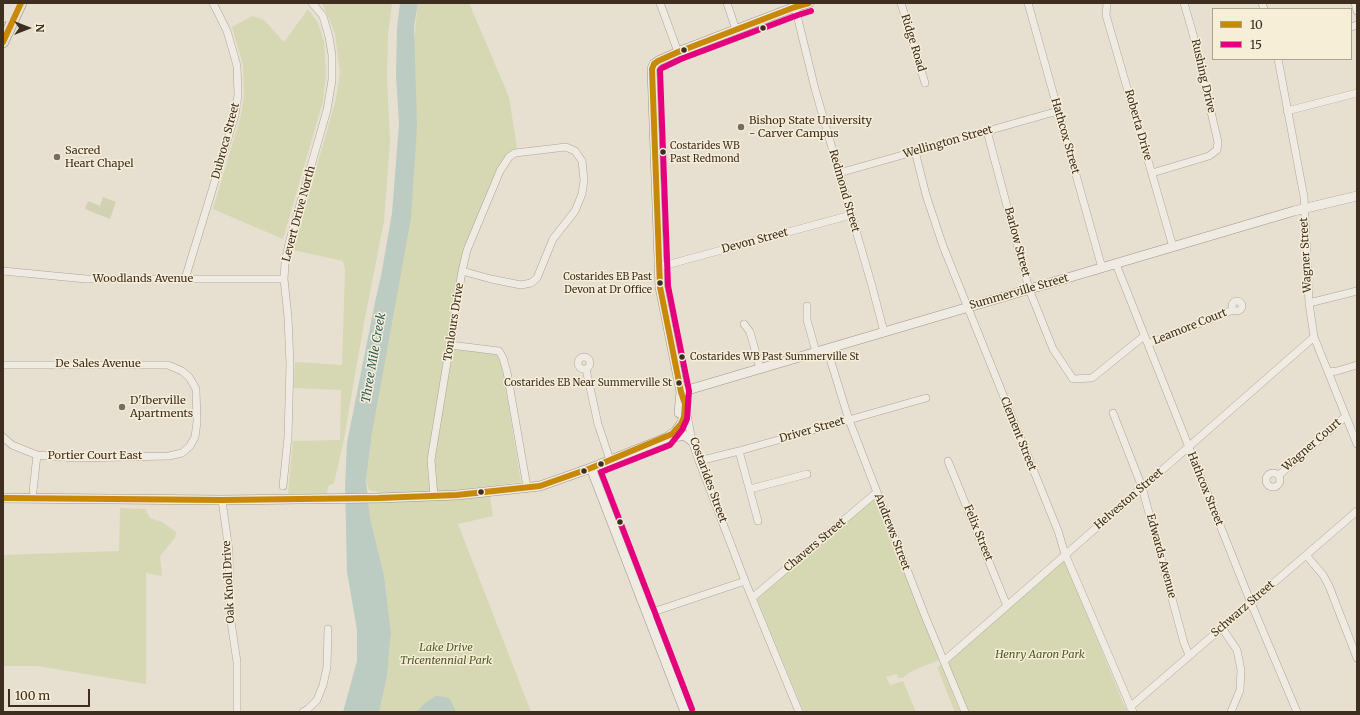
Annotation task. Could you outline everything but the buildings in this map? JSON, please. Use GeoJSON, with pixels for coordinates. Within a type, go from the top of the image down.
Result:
{"type":"FeatureCollection","features":[{"type":"Feature","properties":{"kind":"main road"},"geometry":{"type":"LineString","coordinates":[[3,17],[9,3]]}},
{"type":"Feature","properties":{"kind":"main road"},"geometry":{"type":"LineString","coordinates":[[3,42],[22,3]]}},
{"type":"Feature","properties":{"kind":"street","name":"Dubroca Street"},"geometry":{"type":"LineString","coordinates":[[185,279],[235,115],[238,95],[237,66],[227,31],[213,3]]}},
{"type":"Feature","properties":{"kind":"street","name":"Levert Drive North"},"geometry":{"type":"LineString","coordinates":[[283,486],[288,437],[290,364],[288,317],[284,279],[285,263],[289,243],[324,124],[330,97],[332,68],[332,54],[329,37],[322,16],[312,3]]}},
{"type":"Feature","properties":{"kind":"street"},"geometry":{"type":"LineString","coordinates":[[660,3],[678,52],[736,30],[794,5],[809,3]]}},
{"type":"Feature","properties":{"kind":"street"},"geometry":{"type":"LineString","coordinates":[[727,3],[736,30]]}},
{"type":"Feature","properties":{"kind":"street","name":"Ridge Road"},"geometry":{"type":"LineString","coordinates":[[901,3],[925,83]]}},
{"type":"Feature","properties":{"kind":"street","name":"Hathcox Street"},"geometry":{"type":"LineString","coordinates":[[1028,3],[1102,268]]}},
{"type":"Feature","properties":{"kind":"street","name":"Roberta Drive"},"geometry":{"type":"LineString","coordinates":[[1107,3],[1106,15],[1173,247]]}},
{"type":"Feature","properties":{"kind":"street","name":"Rushing Drive"},"geometry":{"type":"LineString","coordinates":[[1152,173],[1209,156],[1217,150],[1218,142],[1193,34],[1184,3]]}},
{"type":"Feature","properties":{"kind":"street"},"geometry":{"type":"LineString","coordinates":[[1355,3],[1357,11]]}},
{"type":"Feature","properties":{"kind":"street","name":"Redmond Street"},"geometry":{"type":"LineString","coordinates":[[794,5],[838,173],[872,286],[884,332]]}},
{"type":"Feature","properties":{"kind":"street","name":"Costarides Street"},"geometry":{"type":"LineString","coordinates":[[678,52],[658,61],[654,64],[652,69],[660,287],[692,441],[745,581],[799,712]]}},
{"type":"Feature","properties":{"kind":"street","name":"Wagner Street"},"geometry":{"type":"LineString","coordinates":[[1278,60],[1304,197],[1309,303],[1314,337],[1357,444]]}},
{"type":"Feature","properties":{"kind":"street"},"geometry":{"type":"LineString","coordinates":[[1287,111],[1357,93]]}},
{"type":"Feature","properties":{"kind":"street","name":"Wellington Street"},"geometry":{"type":"LineString","coordinates":[[838,173],[1058,111]]}},
{"type":"Feature","properties":{"kind":"street","name":"Barlow Street"},"geometry":{"type":"LineString","coordinates":[[987,131],[1029,289],[1053,349],[1073,380],[1092,378],[1144,336]]}},
{"type":"Feature","properties":{"kind":"street","name":"Tonlours Drive"},"geometry":{"type":"LineString","coordinates":[[434,496],[431,460],[462,270],[467,250],[500,171],[509,157],[515,153],[566,147],[575,151],[582,161],[584,180],[582,194],[575,211],[553,239],[537,278],[531,283],[521,285],[491,279],[462,270]]}},
{"type":"Feature","properties":{"kind":"street","name":"Clement Street"},"geometry":{"type":"LineString","coordinates":[[915,151],[926,195],[943,246],[1058,531],[1065,554],[1131,710]]}},
{"type":"Feature","properties":{"kind":"street","name":"Summerville Street"},"geometry":{"type":"LineString","coordinates":[[681,392],[1304,208],[1357,196]]}},
{"type":"Feature","properties":{"kind":"street","name":"Devon Street"},"geometry":{"type":"LineString","coordinates":[[659,267],[851,215]]}},
{"type":"Feature","properties":{"kind":"street","name":"Hathcox Street"},"geometry":{"type":"LineString","coordinates":[[1116,264],[1188,447],[1296,712]]}},
{"type":"Feature","properties":{"kind":"street","name":"Woodlands Avenue"},"geometry":{"type":"LineString","coordinates":[[3,271],[86,279],[284,279]]}},
{"type":"Feature","properties":{"kind":"street"},"geometry":{"type":"LineString","coordinates":[[1309,303],[1357,291]]}},
{"type":"Feature","properties":{"kind":"street"},"geometry":{"type":"LineString","coordinates":[[807,306],[807,320],[816,352]]}},
{"type":"Feature","properties":{"kind":"street","name":"Leamore Court"},"geometry":{"type":"LineString","coordinates":[[1148,344],[1233,310]]}},
{"type":"Feature","properties":{"kind":"street"},"geometry":{"type":"LineString","coordinates":[[744,324],[750,332],[760,368]]}},
{"type":"Feature","properties":{"kind":"street","name":"Helveston Street"},"geometry":{"type":"LineString","coordinates":[[944,661],[1314,337]]}},
{"type":"Feature","properties":{"kind":"street"},"geometry":{"type":"LineString","coordinates":[[450,345],[499,351],[504,358],[527,488]]}},
{"type":"Feature","properties":{"kind":"street","name":"Andrews Street"},"geometry":{"type":"LineString","coordinates":[[827,349],[849,420],[965,712]]}},
{"type":"Feature","properties":{"kind":"street","name":"De Sales Avenue"},"geometry":{"type":"LineString","coordinates":[[3,364],[160,364],[175,367],[189,377],[196,389],[198,422],[195,436],[190,446]]}},
{"type":"Feature","properties":{"kind":"street"},"geometry":{"type":"LineString","coordinates":[[1328,372],[1337,371],[1357,364]]}},
{"type":"Feature","properties":{"kind":"street"},"geometry":{"type":"LineString","coordinates":[[586,369],[598,424],[610,460]]}},
{"type":"Feature","properties":{"kind":"street"},"geometry":{"type":"LineString","coordinates":[[666,438],[675,426],[678,418],[681,392]]}},
{"type":"Feature","properties":{"kind":"street","name":"Driver Street"},"geometry":{"type":"LineString","coordinates":[[699,461],[926,398]]}},
{"type":"Feature","properties":{"kind":"street"},"geometry":{"type":"LineString","coordinates":[[666,438],[676,431],[681,424],[684,418],[685,404]]}},
{"type":"Feature","properties":{"kind":"street","name":"Edwards Avenue"},"geometry":{"type":"LineString","coordinates":[[1113,413],[1142,487],[1184,643],[1189,655]]}},
{"type":"Feature","properties":{"kind":"street","name":"Wagner Court"},"geometry":{"type":"LineString","coordinates":[[1279,475],[1346,416]]}},
{"type":"Feature","properties":{"kind":"street"},"geometry":{"type":"LineString","coordinates":[[3,498],[222,500],[434,496],[540,486],[591,468],[666,438],[684,434],[692,441]]}},
{"type":"Feature","properties":{"kind":"street","name":"Portier Court East"},"geometry":{"type":"LineString","coordinates":[[3,437],[12,445],[37,455],[77,458],[169,456],[182,453],[190,446]]}},
{"type":"Feature","properties":{"kind":"street"},"geometry":{"type":"LineString","coordinates":[[739,451],[758,521]]}},
{"type":"Feature","properties":{"kind":"street"},"geometry":{"type":"LineString","coordinates":[[33,491],[37,455]]}},
{"type":"Feature","properties":{"kind":"street","name":"Felix Street"},"geometry":{"type":"LineString","coordinates":[[948,461],[1007,606]]}},
{"type":"Feature","properties":{"kind":"street"},"geometry":{"type":"LineString","coordinates":[[591,468],[685,712]]}},
{"type":"Feature","properties":{"kind":"street"},"geometry":{"type":"LineString","coordinates":[[750,489],[807,474]]}},
{"type":"Feature","properties":{"kind":"street","name":"Chavers Street"},"geometry":{"type":"LineString","coordinates":[[752,598],[877,492]]}},
{"type":"Feature","properties":{"kind":"street","name":"Oak Knoll Drive"},"geometry":{"type":"LineString","coordinates":[[222,500],[229,551],[230,615],[237,662],[237,712]]}},
{"type":"Feature","properties":{"kind":"street","name":"Schwarz Street"},"geometry":{"type":"LineString","coordinates":[[1131,710],[1189,655],[1357,511]]}},
{"type":"Feature","properties":{"kind":"street"},"geometry":{"type":"LineString","coordinates":[[1306,555],[1323,575],[1329,586],[1357,658]]}},
{"type":"Feature","properties":{"kind":"street"},"geometry":{"type":"LineString","coordinates":[[647,614],[745,581]]}},
{"type":"Feature","properties":{"kind":"street"},"geometry":{"type":"LineString","coordinates":[[1222,628],[1237,650],[1241,670],[1240,690],[1231,712]]}},
{"type":"Feature","properties":{"kind":"street"},"geometry":{"type":"LineString","coordinates":[[303,712],[317,700],[322,685],[327,667],[328,629]]}},
{"type":"Feature","properties":{"kind":"green space"},"geometry":{"type":"Polygon","coordinates":[[[321,3],[392,3],[388,35],[387,77],[390,142],[384,221],[364,323],[343,444],[334,483],[328,486],[327,494],[288,494],[293,441],[340,440],[341,390],[294,388],[295,362],[342,365],[345,270],[343,261],[293,250],[336,99],[340,73],[335,33],[321,3]]]}},
{"type":"Feature","properties":{"kind":"green space"},"geometry":{"type":"Polygon","coordinates":[[[418,3],[469,3],[509,97],[517,148],[498,167],[464,253],[447,347],[494,354],[498,356],[502,367],[521,482],[449,491],[405,494],[380,493],[369,490],[366,480],[418,3]]]}},
{"type":"Feature","properties":{"kind":"green space"},"geometry":{"type":"Polygon","coordinates":[[[308,9],[318,23],[324,42],[326,74],[323,101],[283,239],[213,209],[241,115],[244,95],[243,65],[232,27],[252,16],[264,20],[284,42],[308,9]]]}},
{"type":"Feature","properties":{"kind":"green space"},"geometry":{"type":"Polygon","coordinates":[[[103,197],[116,202],[110,219],[85,209],[88,201],[100,206],[103,197]]]}},
{"type":"Feature","properties":{"kind":"green space","name":"Lake Drive Tricentennial Park"},"geometry":{"type":"Polygon","coordinates":[[[489,491],[493,516],[458,524],[531,712],[379,712],[387,677],[391,632],[384,575],[370,518],[368,498],[489,491]]]}},
{"type":"Feature","properties":{"kind":"green space"},"geometry":{"type":"Polygon","coordinates":[[[874,499],[876,500],[939,660],[914,670],[903,678],[898,678],[897,674],[886,677],[890,685],[903,681],[916,712],[804,712],[757,599],[874,499]]]}},
{"type":"Feature","properties":{"kind":"green space"},"geometry":{"type":"Polygon","coordinates":[[[120,508],[145,509],[150,518],[162,522],[176,532],[175,538],[160,556],[162,576],[146,573],[146,684],[37,666],[3,666],[3,555],[119,551],[120,508]]]}},
{"type":"Feature","properties":{"kind":"green space","name":"Henry Aaron Park"},"geometry":{"type":"Polygon","coordinates":[[[1064,558],[1128,712],[968,712],[947,662],[1064,558]]]}},
{"type":"Feature","properties":{"kind":"green space"},"geometry":{"type":"Polygon","coordinates":[[[941,665],[960,712],[955,712],[937,667],[941,665]]]}},
{"type":"Feature","properties":{"kind":"water","name":"Three Mile Creek"},"geometry":{"type":"Polygon","coordinates":[[[400,3],[418,3],[414,27],[417,126],[411,218],[372,433],[366,480],[370,518],[384,575],[391,632],[387,677],[379,712],[343,712],[357,661],[357,630],[347,572],[345,486],[347,443],[381,276],[392,213],[399,123],[396,76],[397,28],[400,3]]]}},
{"type":"Feature","properties":{"kind":"water"},"geometry":{"type":"Polygon","coordinates":[[[436,696],[450,699],[456,712],[417,712],[426,702],[436,696]]]}},
{"type":"Feature","properties":{"kind":"transit line","name":"10"},"geometry":{"type":"LineString","coordinates":[[3,42],[21,3]]}},
{"type":"Feature","properties":{"kind":"transit line","name":"10"},"geometry":{"type":"LineString","coordinates":[[3,498],[222,500],[379,498],[457,495],[540,486],[591,468],[672,434],[681,424],[684,417],[685,404],[681,392],[660,287],[652,69],[654,64],[658,61],[678,52],[809,3]]}},
{"type":"Feature","properties":{"kind":"transit line","name":"15"},"geometry":{"type":"LineString","coordinates":[[692,709],[601,472],[670,445],[682,430],[687,419],[689,391],[668,286],[660,70],[681,59],[811,11]]}},
{"type":"Feature","properties":{"kind":"place","name":"Bishop State University - Carver Campus"},"geometry":{"type":"Point","coordinates":[741,127]}},
{"type":"Feature","properties":{"kind":"place","name":"Costarides WB Past Redmond"},"geometry":{"type":"Point","coordinates":[663,152]}},
{"type":"Feature","properties":{"kind":"place","name":"Sacred Heart Chapel"},"geometry":{"type":"Point","coordinates":[57,157]}},
{"type":"Feature","properties":{"kind":"place","name":"Costarides EB Past Devon at Dr Office"},"geometry":{"type":"Point","coordinates":[660,283]}},
{"type":"Feature","properties":{"kind":"place","name":"Costarides WB Past Summerville St"},"geometry":{"type":"Point","coordinates":[682,357]}},
{"type":"Feature","properties":{"kind":"place","name":"Costarides EB Near Summerville St"},"geometry":{"type":"Point","coordinates":[679,383]}},
{"type":"Feature","properties":{"kind":"place","name":"D'Iberville Apartments"},"geometry":{"type":"Point","coordinates":[122,407]}}]}
